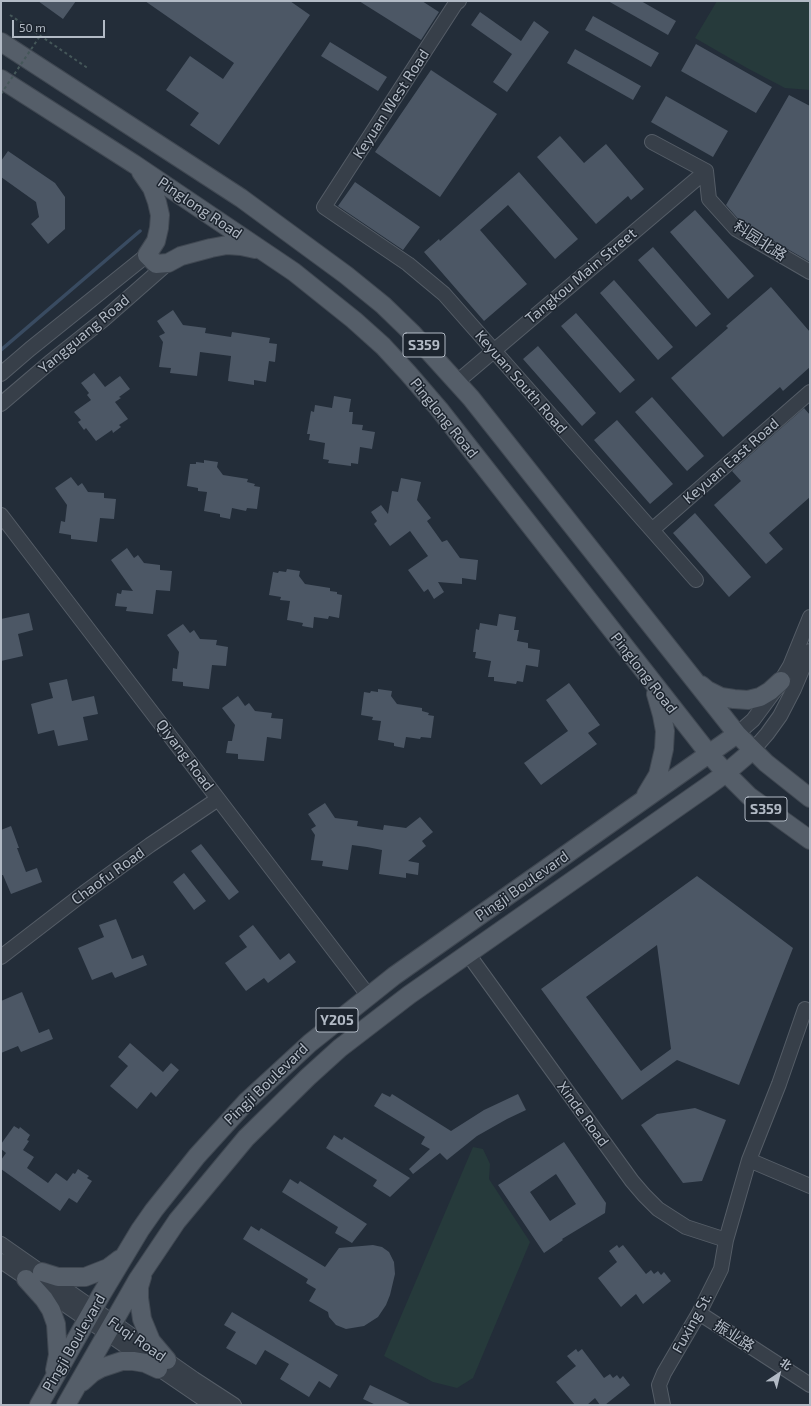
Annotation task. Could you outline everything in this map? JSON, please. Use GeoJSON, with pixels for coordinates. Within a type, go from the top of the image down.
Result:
{"type":"FeatureCollection","features":[{"type":"Feature","properties":{"kind":"main road","name":"Pinglong Road"},"geometry":{"type":"LineString","coordinates":[[1,42],[241,198],[346,275],[383,305],[414,334],[457,382],[504,439],[737,734],[775,770],[810,798]]}},
{"type":"Feature","properties":{"kind":"main road","name":"Pinglong Road"},"geometry":{"type":"LineString","coordinates":[[1,78],[134,164],[294,272],[349,315],[383,346],[439,409],[709,754],[749,796],[810,840]]}},
{"type":"Feature","properties":{"kind":"main road"},"geometry":{"type":"LineString","coordinates":[[134,164],[152,188],[160,215],[156,241],[147,255],[156,264],[168,263],[181,256],[196,251],[227,245],[254,249],[269,255]]}},
{"type":"Feature","properties":{"kind":"main road"},"geometry":{"type":"LineString","coordinates":[[636,805],[652,786],[658,775],[664,749],[665,731],[662,714],[658,698],[649,678]]}},
{"type":"Feature","properties":{"kind":"main road"},"geometry":{"type":"LineString","coordinates":[[693,679],[707,690],[720,697],[748,700],[760,697],[770,691],[781,681]]}},
{"type":"Feature","properties":{"kind":"main road","name":"Pingji Boulevard"},"geometry":{"type":"LineString","coordinates":[[39,1405],[126,1252],[154,1210],[174,1183],[218,1131],[273,1076],[368,995],[737,734]]}},
{"type":"Feature","properties":{"kind":"main road","name":"Pingji Boulevard"},"geometry":{"type":"LineString","coordinates":[[70,1398],[146,1266],[177,1221],[251,1133],[302,1082],[340,1048],[379,1018],[726,773],[753,750]]}},
{"type":"Feature","properties":{"kind":"main road"},"geometry":{"type":"LineString","coordinates":[[50,1384],[56,1368],[58,1355],[56,1324],[51,1310],[44,1299],[34,1276],[85,1277],[108,1268],[118,1261],[126,1252]]}},
{"type":"Feature","properties":{"kind":"main road"},"geometry":{"type":"LineString","coordinates":[[70,1398],[92,1373],[111,1364],[122,1361],[133,1361],[162,1364],[146,1330],[140,1308],[139,1287],[146,1266]]}},
{"type":"Feature","properties":{"kind":"street","name":"Keyuan West Road"},"geometry":{"type":"LineString","coordinates":[[324,207],[456,2]]}},
{"type":"Feature","properties":{"kind":"street"},"geometry":{"type":"LineString","coordinates":[[652,142],[706,171]]}},
{"type":"Feature","properties":{"kind":"street","name":"Tangkou Main Street"},"geometry":{"type":"LineString","coordinates":[[457,382],[706,171]]}},
{"type":"Feature","properties":{"kind":"street","name":"科园北路"},"geometry":{"type":"LineString","coordinates":[[706,171],[709,199],[736,229],[810,272]]}},
{"type":"Feature","properties":{"kind":"street","name":"Keyuan South Road"},"geometry":{"type":"LineString","coordinates":[[324,207],[408,264],[444,294],[696,580]]}},
{"type":"Feature","properties":{"kind":"street","name":"Yangguang Road"},"geometry":{"type":"LineString","coordinates":[[1,374],[147,255]]}},
{"type":"Feature","properties":{"kind":"street","name":"Yangguang Road"},"geometry":{"type":"LineString","coordinates":[[1,404],[103,320],[168,263]]}},
{"type":"Feature","properties":{"kind":"street","name":"Keyuan East Road"},"geometry":{"type":"LineString","coordinates":[[652,530],[810,392]]}},
{"type":"Feature","properties":{"kind":"street","name":"Qiyang Road"},"geometry":{"type":"LineString","coordinates":[[1,515],[368,995]]}},
{"type":"Feature","properties":{"kind":"street"},"geometry":{"type":"LineString","coordinates":[[737,734],[759,714],[781,681],[793,659],[810,617]]}},
{"type":"Feature","properties":{"kind":"street"},"geometry":{"type":"LineString","coordinates":[[753,750],[780,716],[794,689],[810,652]]}},
{"type":"Feature","properties":{"kind":"street","name":"Chaofu Road"},"geometry":{"type":"LineString","coordinates":[[1,956],[90,888],[218,799]]}},
{"type":"Feature","properties":{"kind":"street","name":"Xinde Road"},"geometry":{"type":"LineString","coordinates":[[468,954],[627,1174],[644,1195],[658,1209],[686,1227],[726,1240]]}},
{"type":"Feature","properties":{"kind":"street","name":"Fuxing St."},"geometry":{"type":"LineString","coordinates":[[663,1405],[659,1385],[664,1372],[699,1313],[721,1269],[726,1240],[749,1160],[779,1084],[805,1009]]}},
{"type":"Feature","properties":{"kind":"street"},"geometry":{"type":"LineString","coordinates":[[749,1160],[810,1186]]}},
{"type":"Feature","properties":{"kind":"street","name":"Fuqi Road"},"geometry":{"type":"LineString","coordinates":[[1,1244],[34,1276]]}},
{"type":"Feature","properties":{"kind":"street","name":"Fuqi Road"},"geometry":{"type":"LineString","coordinates":[[1,1261],[34,1276],[162,1364],[234,1405]]}},
{"type":"Feature","properties":{"kind":"street","name":"振业路"},"geometry":{"type":"LineString","coordinates":[[699,1313],[810,1385]]}},
{"type":"Feature","properties":{"kind":"street","name":"Fuqi Road"},"geometry":{"type":"LineString","coordinates":[[162,1364],[212,1405]]}},
{"type":"Feature","properties":{"kind":"path"},"geometry":{"type":"LineString","coordinates":[[10,15],[89,69]]}},
{"type":"Feature","properties":{"kind":"path"},"geometry":{"type":"LineString","coordinates":[[1,94],[40,36]]}},
{"type":"Feature","properties":{"kind":"green space"},"geometry":{"type":"Polygon","coordinates":[[[717,1],[810,1],[810,90],[785,88],[695,38],[717,1]]]}},
{"type":"Feature","properties":{"kind":"green space"},"geometry":{"type":"Polygon","coordinates":[[[473,1147],[483,1149],[490,1164],[489,1179],[530,1242],[473,1378],[457,1388],[433,1382],[384,1356],[473,1147]]]}},
{"type":"Feature","properties":{"kind":"building"},"geometry":{"type":"Polygon","coordinates":[[[38,1],[76,1],[63,19],[38,1]]]}},
{"type":"Feature","properties":{"kind":"building"},"geometry":{"type":"Polygon","coordinates":[[[145,1],[290,1],[310,15],[219,145],[190,125],[199,113],[166,90],[190,56],[223,79],[234,63],[145,1]]]}},
{"type":"Feature","properties":{"kind":"building"},"geometry":{"type":"Polygon","coordinates":[[[359,1],[422,1],[439,12],[421,40],[359,1]]]}},
{"type":"Feature","properties":{"kind":"building"},"geometry":{"type":"Polygon","coordinates":[[[608,1],[641,1],[676,21],[668,35],[608,1]]]}},
{"type":"Feature","properties":{"kind":"building"},"geometry":{"type":"Polygon","coordinates":[[[480,12],[521,41],[534,21],[549,32],[507,92],[493,82],[512,54],[471,25],[480,12]]]}},
{"type":"Feature","properties":{"kind":"building"},"geometry":{"type":"Polygon","coordinates":[[[593,16],[659,53],[651,67],[585,30],[593,16]]]}},
{"type":"Feature","properties":{"kind":"building"},"geometry":{"type":"Polygon","coordinates":[[[330,42],[387,77],[378,91],[321,56],[330,42]]]}},
{"type":"Feature","properties":{"kind":"building"},"geometry":{"type":"Polygon","coordinates":[[[696,44],[772,87],[756,113],[681,71],[696,44]]]}},
{"type":"Feature","properties":{"kind":"building"},"geometry":{"type":"Polygon","coordinates":[[[575,49],[641,86],[633,100],[567,63],[575,49]]]}},
{"type":"Feature","properties":{"kind":"building"},"geometry":{"type":"Polygon","coordinates":[[[431,70],[497,114],[440,197],[375,152],[431,70]]]}},
{"type":"Feature","properties":{"kind":"building"},"geometry":{"type":"Polygon","coordinates":[[[789,95],[810,106],[810,262],[741,222],[726,205],[789,95]]]}},
{"type":"Feature","properties":{"kind":"building"},"geometry":{"type":"Polygon","coordinates":[[[666,96],[728,131],[713,157],[651,122],[666,96]]]}},
{"type":"Feature","properties":{"kind":"building"},"geometry":{"type":"Polygon","coordinates":[[[560,136],[584,163],[606,144],[644,189],[631,200],[628,196],[596,224],[537,157],[560,136]]]}},
{"type":"Feature","properties":{"kind":"building"},"geometry":{"type":"Polygon","coordinates":[[[8,151],[55,183],[65,197],[65,229],[48,244],[31,224],[39,217],[36,202],[1,177],[1,161],[8,151]]]}},
{"type":"Feature","properties":{"kind":"building"},"geometry":{"type":"Polygon","coordinates":[[[519,172],[578,239],[555,259],[508,205],[480,230],[527,284],[484,321],[424,252],[439,239],[440,241],[519,172]]]}},
{"type":"Feature","properties":{"kind":"building"},"geometry":{"type":"Polygon","coordinates":[[[355,182],[420,227],[403,250],[338,206],[355,182]]]}},
{"type":"Feature","properties":{"kind":"building"},"geometry":{"type":"Polygon","coordinates":[[[695,210],[754,276],[728,299],[670,232],[695,210]]]}},
{"type":"Feature","properties":{"kind":"building"},"geometry":{"type":"Polygon","coordinates":[[[653,247],[711,314],[696,327],[638,260],[653,247]]]}},
{"type":"Feature","properties":{"kind":"building"},"geometry":{"type":"Polygon","coordinates":[[[614,280],[673,347],[658,360],[600,293],[614,280]]]}},
{"type":"Feature","properties":{"kind":"building"},"geometry":{"type":"Polygon","coordinates":[[[771,287],[810,332],[810,367],[783,391],[780,387],[723,437],[671,378],[728,328],[726,326],[771,287]]]}},
{"type":"Feature","properties":{"kind":"building"},"geometry":{"type":"Polygon","coordinates":[[[173,310],[183,325],[206,328],[205,333],[231,337],[232,332],[270,338],[269,343],[277,344],[275,362],[269,361],[266,382],[254,380],[254,385],[228,381],[231,356],[200,352],[197,376],[170,373],[171,368],[159,367],[163,342],[159,336],[165,333],[157,321],[173,310]]]}},
{"type":"Feature","properties":{"kind":"building"},"geometry":{"type":"Polygon","coordinates":[[[576,313],[635,380],[620,393],[561,326],[576,313]]]}},
{"type":"Feature","properties":{"kind":"building"},"geometry":{"type":"Polygon","coordinates":[[[538,346],[596,413],[582,426],[523,359],[538,346]]]}},
{"type":"Feature","properties":{"kind":"building"},"geometry":{"type":"Polygon","coordinates":[[[94,373],[105,387],[120,376],[130,389],[115,402],[128,419],[119,425],[121,427],[113,433],[112,430],[96,441],[86,428],[84,430],[78,422],[81,420],[74,412],[91,400],[87,395],[89,393],[81,383],[94,373]]]}},
{"type":"Feature","properties":{"kind":"building"},"geometry":{"type":"Polygon","coordinates":[[[334,396],[351,399],[349,412],[353,412],[352,424],[363,425],[362,430],[375,432],[372,449],[360,447],[358,464],[351,463],[351,466],[328,463],[329,460],[323,459],[325,443],[309,440],[310,434],[307,434],[311,411],[314,412],[315,405],[332,408],[334,396]]]}},
{"type":"Feature","properties":{"kind":"building"},"geometry":{"type":"Polygon","coordinates":[[[652,397],[704,456],[687,471],[635,412],[652,397]]]}},
{"type":"Feature","properties":{"kind":"building"},"geometry":{"type":"Polygon","coordinates":[[[804,408],[810,415],[810,497],[769,533],[783,549],[766,564],[714,505],[741,481],[732,471],[804,408]]]}},
{"type":"Feature","properties":{"kind":"building"},"geometry":{"type":"Polygon","coordinates":[[[617,420],[673,484],[650,504],[594,440],[617,420]]]}},
{"type":"Feature","properties":{"kind":"building"},"geometry":{"type":"Polygon","coordinates":[[[204,460],[218,462],[217,467],[223,475],[248,479],[247,482],[255,484],[254,486],[260,487],[257,509],[247,508],[246,511],[232,508],[230,519],[220,517],[220,514],[204,511],[207,492],[198,491],[198,488],[187,486],[190,464],[196,464],[196,462],[204,463],[204,460]]]}},
{"type":"Feature","properties":{"kind":"building"},"geometry":{"type":"Polygon","coordinates":[[[71,477],[78,486],[82,483],[88,492],[104,493],[104,498],[116,499],[114,519],[100,518],[97,542],[71,539],[71,535],[59,533],[61,521],[65,522],[67,505],[55,488],[71,477]]]}},
{"type":"Feature","properties":{"kind":"building"},"geometry":{"type":"Polygon","coordinates":[[[401,478],[421,482],[417,500],[431,518],[427,521],[442,542],[447,540],[460,558],[478,560],[476,580],[462,578],[462,584],[438,582],[444,592],[434,599],[428,589],[424,592],[408,570],[428,556],[410,531],[390,546],[374,524],[377,521],[371,512],[381,505],[388,514],[392,491],[398,492],[401,478]]]}},
{"type":"Feature","properties":{"kind":"building"},"geometry":{"type":"Polygon","coordinates":[[[695,513],[751,577],[729,597],[673,533],[695,513]]]}},
{"type":"Feature","properties":{"kind":"building"},"geometry":{"type":"Polygon","coordinates":[[[127,548],[134,558],[138,555],[144,563],[160,565],[160,570],[172,571],[170,591],[156,590],[153,614],[126,611],[127,607],[115,606],[117,593],[121,594],[122,590],[133,591],[111,560],[127,548]]]}},
{"type":"Feature","properties":{"kind":"building"},"geometry":{"type":"Polygon","coordinates":[[[287,569],[300,571],[299,576],[305,584],[330,588],[330,591],[337,592],[337,594],[342,595],[339,618],[329,616],[328,619],[314,617],[313,628],[302,626],[303,623],[287,620],[290,601],[280,600],[281,597],[269,595],[273,572],[286,572],[287,569]]]}},
{"type":"Feature","properties":{"kind":"building"},"geometry":{"type":"Polygon","coordinates":[[[29,613],[33,630],[18,634],[23,656],[1,661],[1,619],[29,613]]]}},
{"type":"Feature","properties":{"kind":"building"},"geometry":{"type":"Polygon","coordinates":[[[499,614],[516,617],[514,630],[519,630],[517,641],[528,643],[528,648],[540,650],[538,667],[526,665],[523,682],[517,681],[516,684],[494,681],[494,677],[488,677],[491,661],[475,658],[476,652],[473,652],[476,629],[479,630],[480,623],[497,626],[499,614]]]}},
{"type":"Feature","properties":{"kind":"building"},"geometry":{"type":"Polygon","coordinates":[[[183,624],[190,633],[194,630],[200,639],[217,640],[216,645],[228,647],[226,666],[212,665],[209,689],[183,686],[183,682],[172,681],[173,668],[177,669],[179,652],[167,635],[183,624]]]}},
{"type":"Feature","properties":{"kind":"building"},"geometry":{"type":"Polygon","coordinates":[[[67,679],[72,701],[94,696],[98,714],[83,717],[88,740],[58,746],[54,730],[38,734],[31,704],[53,698],[49,683],[67,679]]]}},
{"type":"Feature","properties":{"kind":"building"},"geometry":{"type":"Polygon","coordinates":[[[569,683],[600,725],[588,733],[597,744],[541,785],[524,763],[568,731],[546,700],[569,683]]]}},
{"type":"Feature","properties":{"kind":"building"},"geometry":{"type":"Polygon","coordinates":[[[378,689],[392,691],[391,696],[397,704],[422,708],[422,711],[429,713],[428,715],[434,716],[431,738],[421,737],[420,739],[406,737],[404,748],[394,746],[394,743],[378,740],[381,721],[372,720],[373,717],[361,715],[364,692],[378,692],[378,689]]]}},
{"type":"Feature","properties":{"kind":"building"},"geometry":{"type":"Polygon","coordinates":[[[238,696],[245,706],[249,703],[255,711],[272,713],[271,718],[283,719],[281,739],[267,737],[264,761],[238,759],[238,754],[226,753],[228,741],[232,741],[235,725],[222,708],[238,696]]]}},
{"type":"Feature","properties":{"kind":"building"},"geometry":{"type":"Polygon","coordinates":[[[325,803],[335,818],[358,821],[357,826],[383,830],[384,825],[406,828],[420,817],[433,832],[422,841],[426,846],[408,861],[419,863],[418,875],[406,873],[406,878],[379,874],[382,850],[367,847],[352,845],[348,870],[322,866],[323,861],[311,860],[315,835],[311,829],[316,826],[308,814],[325,803]]]}},
{"type":"Feature","properties":{"kind":"building"},"geometry":{"type":"Polygon","coordinates":[[[11,826],[26,872],[37,868],[42,882],[11,894],[3,875],[1,875],[1,830],[11,826]]]}},
{"type":"Feature","properties":{"kind":"building"},"geometry":{"type":"Polygon","coordinates":[[[201,844],[239,892],[229,900],[191,851],[201,844]]]}},
{"type":"Feature","properties":{"kind":"building"},"geometry":{"type":"Polygon","coordinates":[[[184,873],[206,901],[194,910],[173,882],[184,873]]]}},
{"type":"Feature","properties":{"kind":"building"},"geometry":{"type":"Polygon","coordinates":[[[697,876],[793,948],[739,1085],[677,1060],[622,1100],[541,989],[697,876]],[[657,945],[586,997],[641,1071],[671,1049],[657,945]]]}},
{"type":"Feature","properties":{"kind":"building"},"geometry":{"type":"Polygon","coordinates":[[[116,919],[132,959],[143,955],[147,965],[115,978],[112,972],[92,980],[78,948],[104,937],[99,925],[116,919]]]}},
{"type":"Feature","properties":{"kind":"building"},"geometry":{"type":"Polygon","coordinates":[[[253,925],[280,960],[289,953],[296,962],[268,983],[264,978],[246,991],[225,963],[247,947],[239,936],[253,925]]]}},
{"type":"Feature","properties":{"kind":"building"},"geometry":{"type":"Polygon","coordinates":[[[22,992],[39,1033],[49,1029],[53,1039],[21,1052],[18,1046],[1,1053],[1,1001],[22,992]]]}},
{"type":"Feature","properties":{"kind":"building"},"geometry":{"type":"Polygon","coordinates":[[[130,1043],[163,1072],[171,1063],[179,1070],[156,1097],[151,1092],[137,1109],[110,1086],[128,1066],[118,1057],[130,1043]]]}},
{"type":"Feature","properties":{"kind":"building"},"geometry":{"type":"Polygon","coordinates":[[[382,1093],[390,1097],[392,1094],[451,1131],[484,1110],[518,1094],[526,1110],[477,1136],[447,1160],[440,1153],[413,1174],[409,1169],[430,1149],[421,1144],[425,1137],[374,1106],[382,1093]]]}},
{"type":"Feature","properties":{"kind":"building"},"geometry":{"type":"Polygon","coordinates":[[[695,1108],[726,1120],[702,1181],[683,1183],[641,1125],[657,1114],[695,1108]]]}},
{"type":"Feature","properties":{"kind":"building"},"geometry":{"type":"Polygon","coordinates":[[[14,1126],[19,1129],[20,1127],[30,1135],[27,1140],[29,1141],[23,1150],[34,1157],[27,1168],[48,1183],[56,1173],[67,1181],[78,1169],[89,1176],[87,1178],[92,1181],[77,1203],[69,1198],[60,1211],[1,1169],[1,1160],[6,1153],[1,1149],[1,1144],[14,1126]]]}},
{"type":"Feature","properties":{"kind":"building"},"geometry":{"type":"Polygon","coordinates":[[[334,1135],[342,1140],[344,1137],[410,1178],[390,1197],[373,1186],[377,1180],[326,1148],[334,1135]]]}},
{"type":"Feature","properties":{"kind":"building"},"geometry":{"type":"Polygon","coordinates":[[[564,1142],[606,1203],[605,1213],[562,1239],[563,1240],[544,1253],[498,1185],[564,1142]],[[556,1174],[530,1192],[550,1221],[576,1204],[556,1174]]]}},
{"type":"Feature","properties":{"kind":"building"},"geometry":{"type":"Polygon","coordinates":[[[290,1179],[298,1184],[300,1181],[367,1224],[352,1243],[335,1233],[338,1227],[282,1192],[290,1179]]]}},
{"type":"Feature","properties":{"kind":"building"},"geometry":{"type":"Polygon","coordinates":[[[251,1226],[259,1231],[261,1228],[325,1267],[339,1248],[373,1245],[382,1247],[389,1252],[394,1262],[395,1274],[386,1305],[378,1317],[364,1326],[346,1329],[336,1325],[329,1317],[328,1312],[309,1301],[316,1289],[306,1283],[308,1279],[243,1239],[251,1226]]]}},
{"type":"Feature","properties":{"kind":"building"},"geometry":{"type":"Polygon","coordinates":[[[617,1245],[619,1248],[623,1245],[646,1274],[651,1270],[654,1274],[658,1271],[661,1275],[664,1272],[671,1281],[643,1304],[636,1294],[621,1307],[598,1278],[617,1262],[609,1251],[617,1245]]]}},
{"type":"Feature","properties":{"kind":"building"},"geometry":{"type":"Polygon","coordinates":[[[232,1312],[338,1375],[330,1388],[319,1381],[309,1397],[280,1379],[289,1364],[265,1350],[256,1365],[226,1348],[236,1332],[224,1325],[232,1312]]]}},
{"type":"Feature","properties":{"kind":"building"},"geometry":{"type":"Polygon","coordinates":[[[576,1349],[578,1352],[582,1349],[604,1378],[610,1374],[613,1378],[617,1375],[620,1379],[623,1376],[630,1385],[605,1405],[600,1405],[595,1398],[587,1405],[575,1405],[556,1382],[576,1366],[567,1356],[576,1349]]]}},
{"type":"Feature","properties":{"kind":"building"},"geometry":{"type":"Polygon","coordinates":[[[370,1385],[412,1405],[376,1405],[363,1399],[370,1385]]]}},
{"type":"Feature","properties":{"kind":"waterway"},"geometry":{"type":"LineString","coordinates":[[1,350],[140,231]]}}]}
